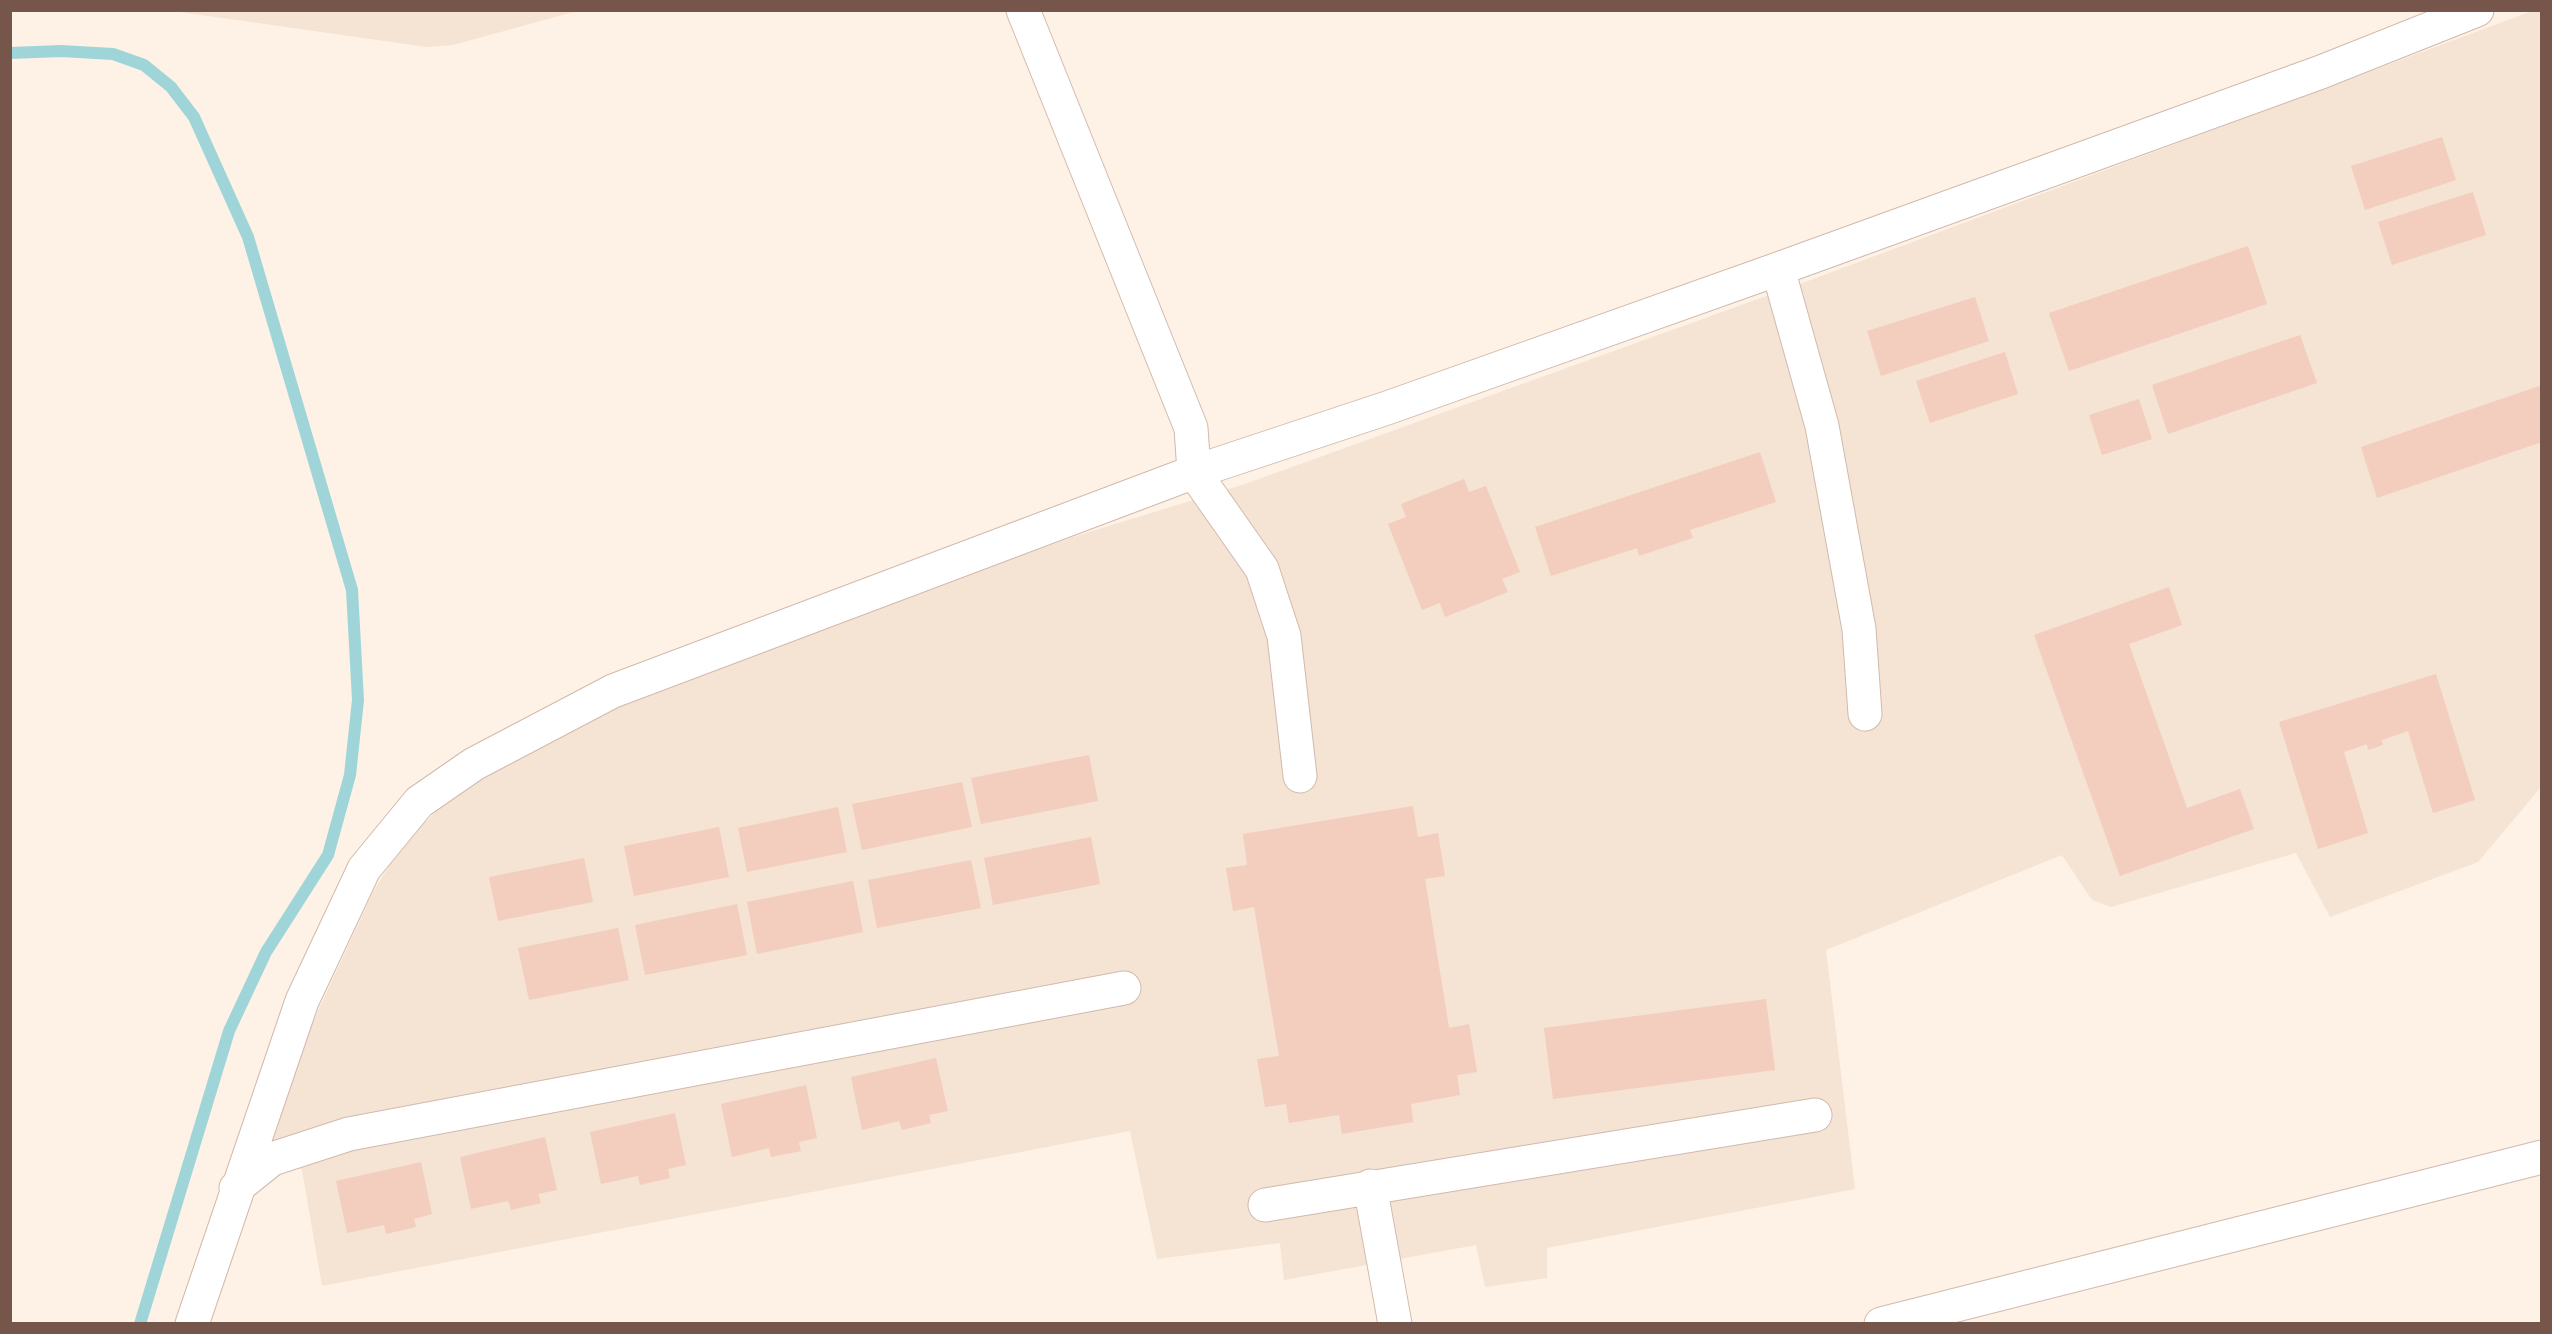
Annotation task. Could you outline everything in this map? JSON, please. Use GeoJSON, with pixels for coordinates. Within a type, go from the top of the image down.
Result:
{"type":"FeatureCollection","features":[{"type":"Feature","properties":{"kind":"street"},"geometry":{"type":"LineString","coordinates":[[1023,10],[1191,428],[1194,472],[1262,569],[1284,636],[1300,776]]}},
{"type":"Feature","properties":{"kind":"street"},"geometry":{"type":"LineString","coordinates":[[192,1323],[236,1188],[302,1000],[364,869],[419,802],[474,764],[614,691],[1194,472],[1387,408],[1778,269],[2321,72],[2477,10]]}},
{"type":"Feature","properties":{"kind":"street"},"geometry":{"type":"LineString","coordinates":[[1778,269],[1822,426],[1859,628],[1865,714]]}},
{"type":"Feature","properties":{"kind":"street"},"geometry":{"type":"LineString","coordinates":[[236,1188],[272,1159],[349,1134],[1124,988]]}},
{"type":"Feature","properties":{"kind":"street"},"geometry":{"type":"LineString","coordinates":[[1265,1205],[1815,1115]]}},
{"type":"Feature","properties":{"kind":"street"},"geometry":{"type":"LineString","coordinates":[[1881,1323],[2541,1157]]}},
{"type":"Feature","properties":{"kind":"street"},"geometry":{"type":"LineString","coordinates":[[1370,1186],[1395,1323]]}},
{"type":"Feature","properties":{"kind":"shaded area"},"geometry":{"type":"Polygon","coordinates":[[[173,11],[577,11],[453,45],[427,47],[173,11]]]}},
{"type":"Feature","properties":{"kind":"shaded area"},"geometry":{"type":"Polygon","coordinates":[[[2532,11],[2541,11],[2541,787],[2478,862],[2330,917],[2296,853],[2111,907],[2092,900],[2062,855],[1826,950],[1855,1189],[1547,1248],[1547,1278],[1485,1287],[1476,1245],[1284,1280],[1280,1243],[1157,1259],[1130,1131],[322,1286],[302,1170],[264,1146],[313,1022],[373,892],[402,845],[457,791],[612,706],[1070,538],[1245,484],[1808,281],[2532,11]]]}},
{"type":"Feature","properties":{"kind":"building"},"geometry":{"type":"Polygon","coordinates":[[[2442,137],[2456,180],[2365,210],[2351,166],[2442,137]]]}},
{"type":"Feature","properties":{"kind":"building"},"geometry":{"type":"Polygon","coordinates":[[[2473,192],[2486,235],[2392,265],[2378,222],[2473,192]]]}},
{"type":"Feature","properties":{"kind":"building"},"geometry":{"type":"Polygon","coordinates":[[[2248,246],[2267,304],[2069,371],[2049,313],[2248,246]]]}},
{"type":"Feature","properties":{"kind":"building"},"geometry":{"type":"Polygon","coordinates":[[[1975,297],[1989,341],[1881,376],[1867,331],[1975,297]]]}},
{"type":"Feature","properties":{"kind":"building"},"geometry":{"type":"Polygon","coordinates":[[[2300,335],[2317,383],[2168,434],[2152,385],[2300,335]]]}},
{"type":"Feature","properties":{"kind":"building"},"geometry":{"type":"Polygon","coordinates":[[[2005,352],[2018,394],[1930,423],[1916,381],[2005,352]]]}},
{"type":"Feature","properties":{"kind":"building"},"geometry":{"type":"Polygon","coordinates":[[[2542,385],[2542,442],[2377,498],[2361,447],[2542,385]]]}},
{"type":"Feature","properties":{"kind":"building"},"geometry":{"type":"Polygon","coordinates":[[[2139,399],[2152,439],[2102,455],[2089,415],[2139,399]]]}},
{"type":"Feature","properties":{"kind":"building"},"geometry":{"type":"Polygon","coordinates":[[[1760,452],[1776,502],[1690,530],[1693,538],[1639,556],[1637,548],[1551,576],[1535,527],[1760,452]]]}},
{"type":"Feature","properties":{"kind":"building"},"geometry":{"type":"Polygon","coordinates":[[[1464,479],[1469,492],[1486,486],[1520,572],[1502,579],[1508,592],[1445,617],[1440,603],[1422,610],[1388,524],[1406,517],[1401,504],[1464,479]]]}},
{"type":"Feature","properties":{"kind":"building"},"geometry":{"type":"Polygon","coordinates":[[[2169,587],[2182,625],[2129,644],[2187,808],[2240,789],[2254,829],[2120,876],[2034,635],[2169,587]]]}},
{"type":"Feature","properties":{"kind":"building"},"geometry":{"type":"Polygon","coordinates":[[[2436,674],[2475,800],[2433,813],[2408,731],[2382,740],[2383,745],[2368,750],[2367,744],[2344,752],[2368,833],[2318,849],[2279,722],[2436,674]]]}},
{"type":"Feature","properties":{"kind":"building"},"geometry":{"type":"Polygon","coordinates":[[[1089,755],[1098,801],[981,824],[971,778],[1089,755]]]}},
{"type":"Feature","properties":{"kind":"building"},"geometry":{"type":"Polygon","coordinates":[[[962,782],[972,827],[862,850],[852,804],[962,782]]]}},
{"type":"Feature","properties":{"kind":"building"},"geometry":{"type":"Polygon","coordinates":[[[1413,806],[1418,837],[1438,833],[1445,876],[1425,879],[1449,1028],[1469,1024],[1477,1072],[1457,1075],[1460,1095],[1411,1104],[1413,1122],[1342,1134],[1339,1115],[1289,1123],[1286,1104],[1265,1107],[1257,1059],[1279,1056],[1254,907],[1233,911],[1226,868],[1247,865],[1243,834],[1413,806]]]}},
{"type":"Feature","properties":{"kind":"building"},"geometry":{"type":"Polygon","coordinates":[[[838,807],[847,852],[747,872],[738,828],[838,807]]]}},
{"type":"Feature","properties":{"kind":"building"},"geometry":{"type":"Polygon","coordinates":[[[719,827],[729,877],[634,896],[624,846],[719,827]]]}},
{"type":"Feature","properties":{"kind":"building"},"geometry":{"type":"Polygon","coordinates":[[[1091,837],[1100,884],[993,905],[984,858],[1091,837]]]}},
{"type":"Feature","properties":{"kind":"building"},"geometry":{"type":"Polygon","coordinates":[[[584,858],[593,902],[498,921],[489,877],[584,858]]]}},
{"type":"Feature","properties":{"kind":"building"},"geometry":{"type":"Polygon","coordinates":[[[971,860],[981,908],[877,928],[868,880],[971,860]]]}},
{"type":"Feature","properties":{"kind":"building"},"geometry":{"type":"Polygon","coordinates":[[[853,881],[863,932],[757,954],[747,902],[853,881]]]}},
{"type":"Feature","properties":{"kind":"building"},"geometry":{"type":"Polygon","coordinates":[[[737,904],[747,955],[645,975],[635,925],[737,904]]]}},
{"type":"Feature","properties":{"kind":"building"},"geometry":{"type":"Polygon","coordinates":[[[618,928],[629,980],[529,1000],[518,948],[618,928]]]}},
{"type":"Feature","properties":{"kind":"building"},"geometry":{"type":"Polygon","coordinates":[[[1766,999],[1775,1070],[1553,1099],[1544,1028],[1766,999]]]}},
{"type":"Feature","properties":{"kind":"building"},"geometry":{"type":"Polygon","coordinates":[[[936,1058],[948,1111],[929,1115],[931,1123],[902,1130],[899,1121],[862,1130],[851,1077],[936,1058]]]}},
{"type":"Feature","properties":{"kind":"building"},"geometry":{"type":"Polygon","coordinates":[[[806,1085],[817,1138],[799,1142],[801,1151],[771,1157],[769,1148],[732,1157],[721,1104],[806,1085]]]}},
{"type":"Feature","properties":{"kind":"building"},"geometry":{"type":"Polygon","coordinates":[[[675,1113],[686,1165],[668,1169],[670,1178],[640,1185],[638,1176],[601,1184],[590,1132],[675,1113]]]}},
{"type":"Feature","properties":{"kind":"building"},"geometry":{"type":"Polygon","coordinates":[[[545,1137],[557,1190],[538,1194],[541,1203],[511,1210],[508,1201],[471,1209],[460,1157],[545,1137]]]}},
{"type":"Feature","properties":{"kind":"building"},"geometry":{"type":"Polygon","coordinates":[[[421,1162],[432,1214],[414,1219],[416,1227],[386,1234],[384,1225],[347,1233],[336,1181],[421,1162]]]}},
{"type":"Feature","properties":{"kind":"waterway"},"geometry":{"type":"LineString","coordinates":[[10,53],[61,51],[113,54],[144,65],[171,87],[194,117],[248,237],[352,590],[358,700],[350,775],[328,855],[266,952],[229,1031],[140,1324]]}}]}
